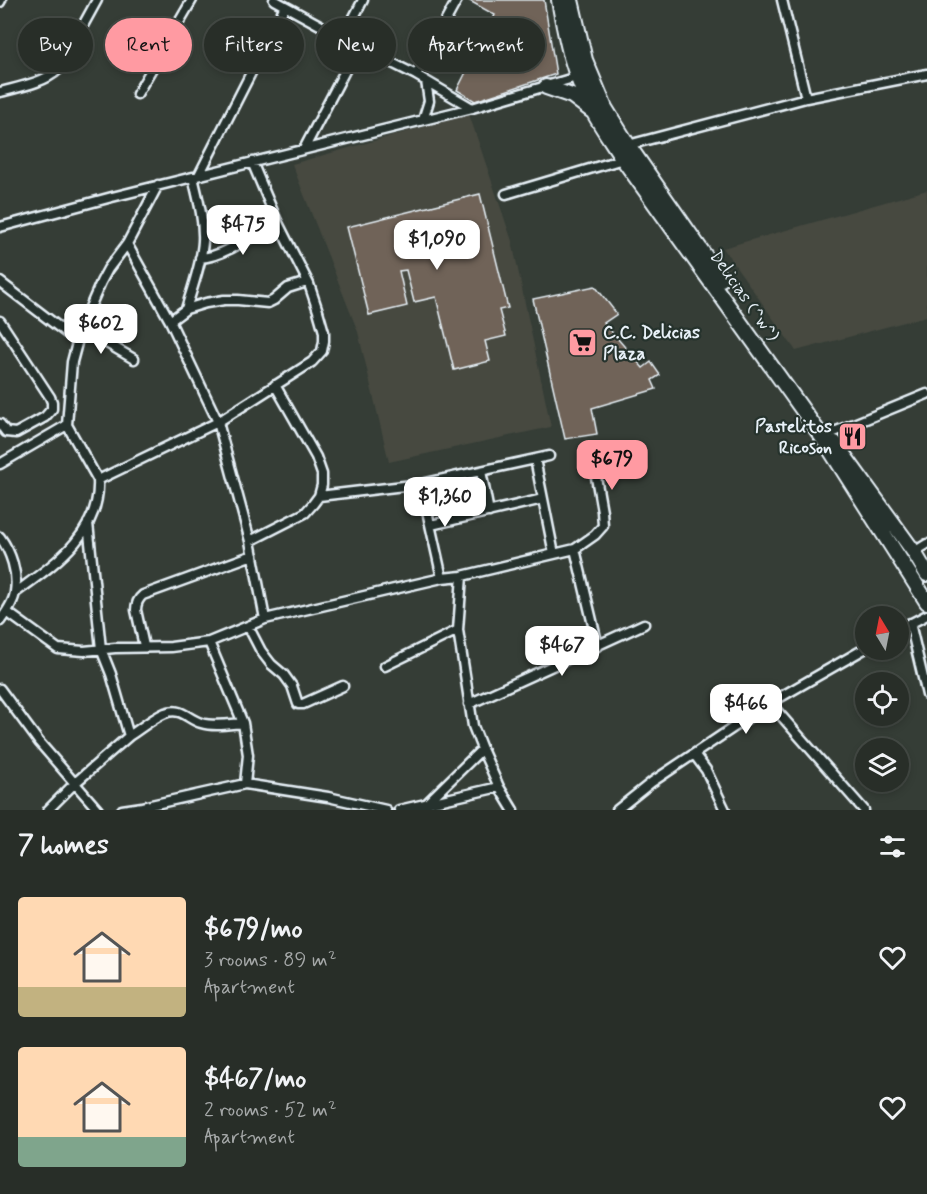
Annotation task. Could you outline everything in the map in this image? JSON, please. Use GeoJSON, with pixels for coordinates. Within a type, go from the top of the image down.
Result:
{"type":"FeatureCollection","features":[{"type":"Feature","properties":{"kind":"main road","name":"Delicias (^w^)"},"geometry":{"type":"LineString","coordinates":[[559,0],[567,44],[583,75],[628,145],[826,435],[927,602]]}},
{"type":"Feature","properties":{"kind":"main road","name":"Delicias (^w^)"},"geometry":{"type":"LineString","coordinates":[[572,0],[582,49],[583,75],[593,112],[623,159],[914,552],[927,574]]}},
{"type":"Feature","properties":{"kind":"main road"},"geometry":{"type":"LineString","coordinates":[[546,87],[572,96],[593,112]]}},
{"type":"Feature","properties":{"kind":"street"},"geometry":{"type":"LineString","coordinates":[[0,92],[43,80],[55,73],[63,63],[97,0]]}},
{"type":"Feature","properties":{"kind":"street"},"geometry":{"type":"LineString","coordinates":[[137,94],[192,0]]}},
{"type":"Feature","properties":{"kind":"street"},"geometry":{"type":"LineString","coordinates":[[274,0],[316,23]]}},
{"type":"Feature","properties":{"kind":"street"},"geometry":{"type":"LineString","coordinates":[[353,18],[363,0]]}},
{"type":"Feature","properties":{"kind":"street"},"geometry":{"type":"LineString","coordinates":[[416,75],[457,0]]}},
{"type":"Feature","properties":{"kind":"street"},"geometry":{"type":"LineString","coordinates":[[782,0],[806,98]]}},
{"type":"Feature","properties":{"kind":"street"},"geometry":{"type":"LineString","coordinates":[[186,309],[203,239],[196,176],[285,6]]}},
{"type":"Feature","properties":{"kind":"street"},"geometry":{"type":"LineString","coordinates":[[396,65],[472,108]]}},
{"type":"Feature","properties":{"kind":"street"},"geometry":{"type":"LineString","coordinates":[[304,149],[344,72]]}},
{"type":"Feature","properties":{"kind":"street"},"geometry":{"type":"LineString","coordinates":[[628,145],[806,98],[927,74]]}},
{"type":"Feature","properties":{"kind":"street"},"geometry":{"type":"LineString","coordinates":[[0,227],[472,108],[583,75]]}},
{"type":"Feature","properties":{"kind":"street"},"geometry":{"type":"LineString","coordinates":[[423,120],[429,101],[426,81]]}},
{"type":"Feature","properties":{"kind":"street"},"geometry":{"type":"LineString","coordinates":[[506,194],[623,159]]}},
{"type":"Feature","properties":{"kind":"street"},"geometry":{"type":"LineString","coordinates":[[98,480],[218,422],[312,362],[322,351],[324,332],[318,311],[252,162]]}},
{"type":"Feature","properties":{"kind":"street"},"geometry":{"type":"LineString","coordinates":[[15,593],[70,550],[88,523],[96,503],[98,480],[67,425],[71,370],[81,328],[101,282],[127,244],[158,186]]}},
{"type":"Feature","properties":{"kind":"street"},"geometry":{"type":"LineString","coordinates":[[200,258],[221,254],[277,221]]}},
{"type":"Feature","properties":{"kind":"street"},"geometry":{"type":"LineString","coordinates":[[127,244],[170,321],[218,422],[250,541],[265,619]]}},
{"type":"Feature","properties":{"kind":"street"},"geometry":{"type":"LineString","coordinates":[[0,282],[77,340]]}},
{"type":"Feature","properties":{"kind":"street"},"geometry":{"type":"LineString","coordinates":[[170,321],[186,309],[206,303],[238,300],[268,303],[288,288],[307,282]]}},
{"type":"Feature","properties":{"kind":"street"},"geometry":{"type":"LineString","coordinates":[[0,321],[50,397],[52,409],[45,417],[16,433],[6,432],[0,424]]}},
{"type":"Feature","properties":{"kind":"street"},"geometry":{"type":"LineString","coordinates":[[81,328],[134,359]]}},
{"type":"Feature","properties":{"kind":"street"},"geometry":{"type":"LineString","coordinates":[[250,541],[304,513],[319,496],[322,485],[322,474],[316,457],[275,385]]}},
{"type":"Feature","properties":{"kind":"street"},"geometry":{"type":"LineString","coordinates":[[826,435],[927,394]]}},
{"type":"Feature","properties":{"kind":"street"},"geometry":{"type":"LineString","coordinates":[[0,464],[67,425]]}},
{"type":"Feature","properties":{"kind":"street"},"geometry":{"type":"LineString","coordinates":[[319,496],[421,484],[549,456]]}},
{"type":"Feature","properties":{"kind":"street"},"geometry":{"type":"LineString","coordinates":[[535,459],[554,554]]}},
{"type":"Feature","properties":{"kind":"street"},"geometry":{"type":"LineString","coordinates":[[7,612],[58,649],[84,651],[209,642],[265,619],[575,549],[595,535],[603,526],[593,460]]}},
{"type":"Feature","properties":{"kind":"street"},"geometry":{"type":"LineString","coordinates":[[482,471],[489,512]]}},
{"type":"Feature","properties":{"kind":"street"},"geometry":{"type":"LineString","coordinates":[[421,484],[442,578]]}},
{"type":"Feature","properties":{"kind":"street"},"geometry":{"type":"LineString","coordinates":[[431,525],[543,499]]}},
{"type":"Feature","properties":{"kind":"street"},"geometry":{"type":"LineString","coordinates":[[88,523],[101,649],[111,674],[129,736]]}},
{"type":"Feature","properties":{"kind":"street"},"geometry":{"type":"LineString","coordinates":[[0,537],[10,555],[16,581],[15,593],[7,612],[0,621]]}},
{"type":"Feature","properties":{"kind":"street"},"geometry":{"type":"LineString","coordinates":[[914,552],[927,544]]}},
{"type":"Feature","properties":{"kind":"street"},"geometry":{"type":"LineString","coordinates":[[575,549],[598,646]]}},
{"type":"Feature","properties":{"kind":"street"},"geometry":{"type":"LineString","coordinates":[[144,646],[136,610],[138,599],[143,595],[253,555]]}},
{"type":"Feature","properties":{"kind":"street"},"geometry":{"type":"LineString","coordinates":[[462,576],[458,630],[473,726],[499,787],[513,810]]}},
{"type":"Feature","properties":{"kind":"street"},"geometry":{"type":"LineString","coordinates":[[927,615],[910,623],[927,695]]}},
{"type":"Feature","properties":{"kind":"street"},"geometry":{"type":"LineString","coordinates":[[469,704],[644,624]]}},
{"type":"Feature","properties":{"kind":"street"},"geometry":{"type":"LineString","coordinates":[[248,626],[271,664],[284,675],[292,686],[298,704],[303,704],[343,686]]}},
{"type":"Feature","properties":{"kind":"street"},"geometry":{"type":"LineString","coordinates":[[385,666],[458,630]]}},
{"type":"Feature","properties":{"kind":"street"},"geometry":{"type":"LineString","coordinates":[[209,642],[243,723],[248,755],[244,784]]}},
{"type":"Feature","properties":{"kind":"street"},"geometry":{"type":"LineString","coordinates":[[617,810],[652,782],[770,703],[855,654]]}},
{"type":"Feature","properties":{"kind":"street"},"geometry":{"type":"LineString","coordinates":[[0,689],[39,742],[98,810]]}},
{"type":"Feature","properties":{"kind":"street"},"geometry":{"type":"LineString","coordinates":[[770,703],[864,810]]}},
{"type":"Feature","properties":{"kind":"street"},"geometry":{"type":"LineString","coordinates":[[48,810],[129,736],[166,713],[182,713],[200,723],[222,725],[243,723]]}},
{"type":"Feature","properties":{"kind":"street"},"geometry":{"type":"LineString","coordinates":[[425,804],[482,749]]}},
{"type":"Feature","properties":{"kind":"street"},"geometry":{"type":"LineString","coordinates":[[694,754],[706,770],[725,810]]}},
{"type":"Feature","properties":{"kind":"street"},"geometry":{"type":"LineString","coordinates":[[122,810],[143,808],[244,784],[328,797],[386,810]]}},
{"type":"Feature","properties":{"kind":"street"},"geometry":{"type":"LineString","coordinates":[[399,810],[499,787]]}},
{"type":"Feature","properties":{"kind":"shaded area"},"geometry":{"type":"Polygon","coordinates":[[[469,114],[512,241],[551,427],[389,462],[358,332],[292,164],[469,114]]]}},
{"type":"Feature","properties":{"kind":"shaded area"},"geometry":{"type":"Polygon","coordinates":[[[927,190],[927,316],[796,351],[723,248],[927,190]]]}},
{"type":"Feature","properties":{"kind":"building"},"geometry":{"type":"Polygon","coordinates":[[[468,0],[544,0],[556,74],[475,101],[457,90],[466,72],[545,72],[545,18],[493,18],[495,15],[468,0]]]}},
{"type":"Feature","properties":{"kind":"building"},"geometry":{"type":"Polygon","coordinates":[[[480,194],[508,308],[499,310],[506,336],[485,341],[490,361],[454,370],[436,297],[414,302],[406,270],[399,271],[407,306],[369,315],[347,227],[480,194]]]}},
{"type":"Feature","properties":{"kind":"building","name":"C.C. Delicias Plaza"},"geometry":{"type":"Polygon","coordinates":[[[595,286],[617,314],[604,323],[643,368],[651,362],[660,375],[652,380],[656,389],[592,408],[597,434],[565,439],[533,299],[595,286]]]}},
{"type":"Feature","properties":{"kind":"place","name":"C.C. Delicias Plaza"},"geometry":{"type":"Point","coordinates":[582,343]}},
{"type":"Feature","properties":{"kind":"place","name":"Pastelitos Ricoson"},"geometry":{"type":"Point","coordinates":[853,437]}}]}
